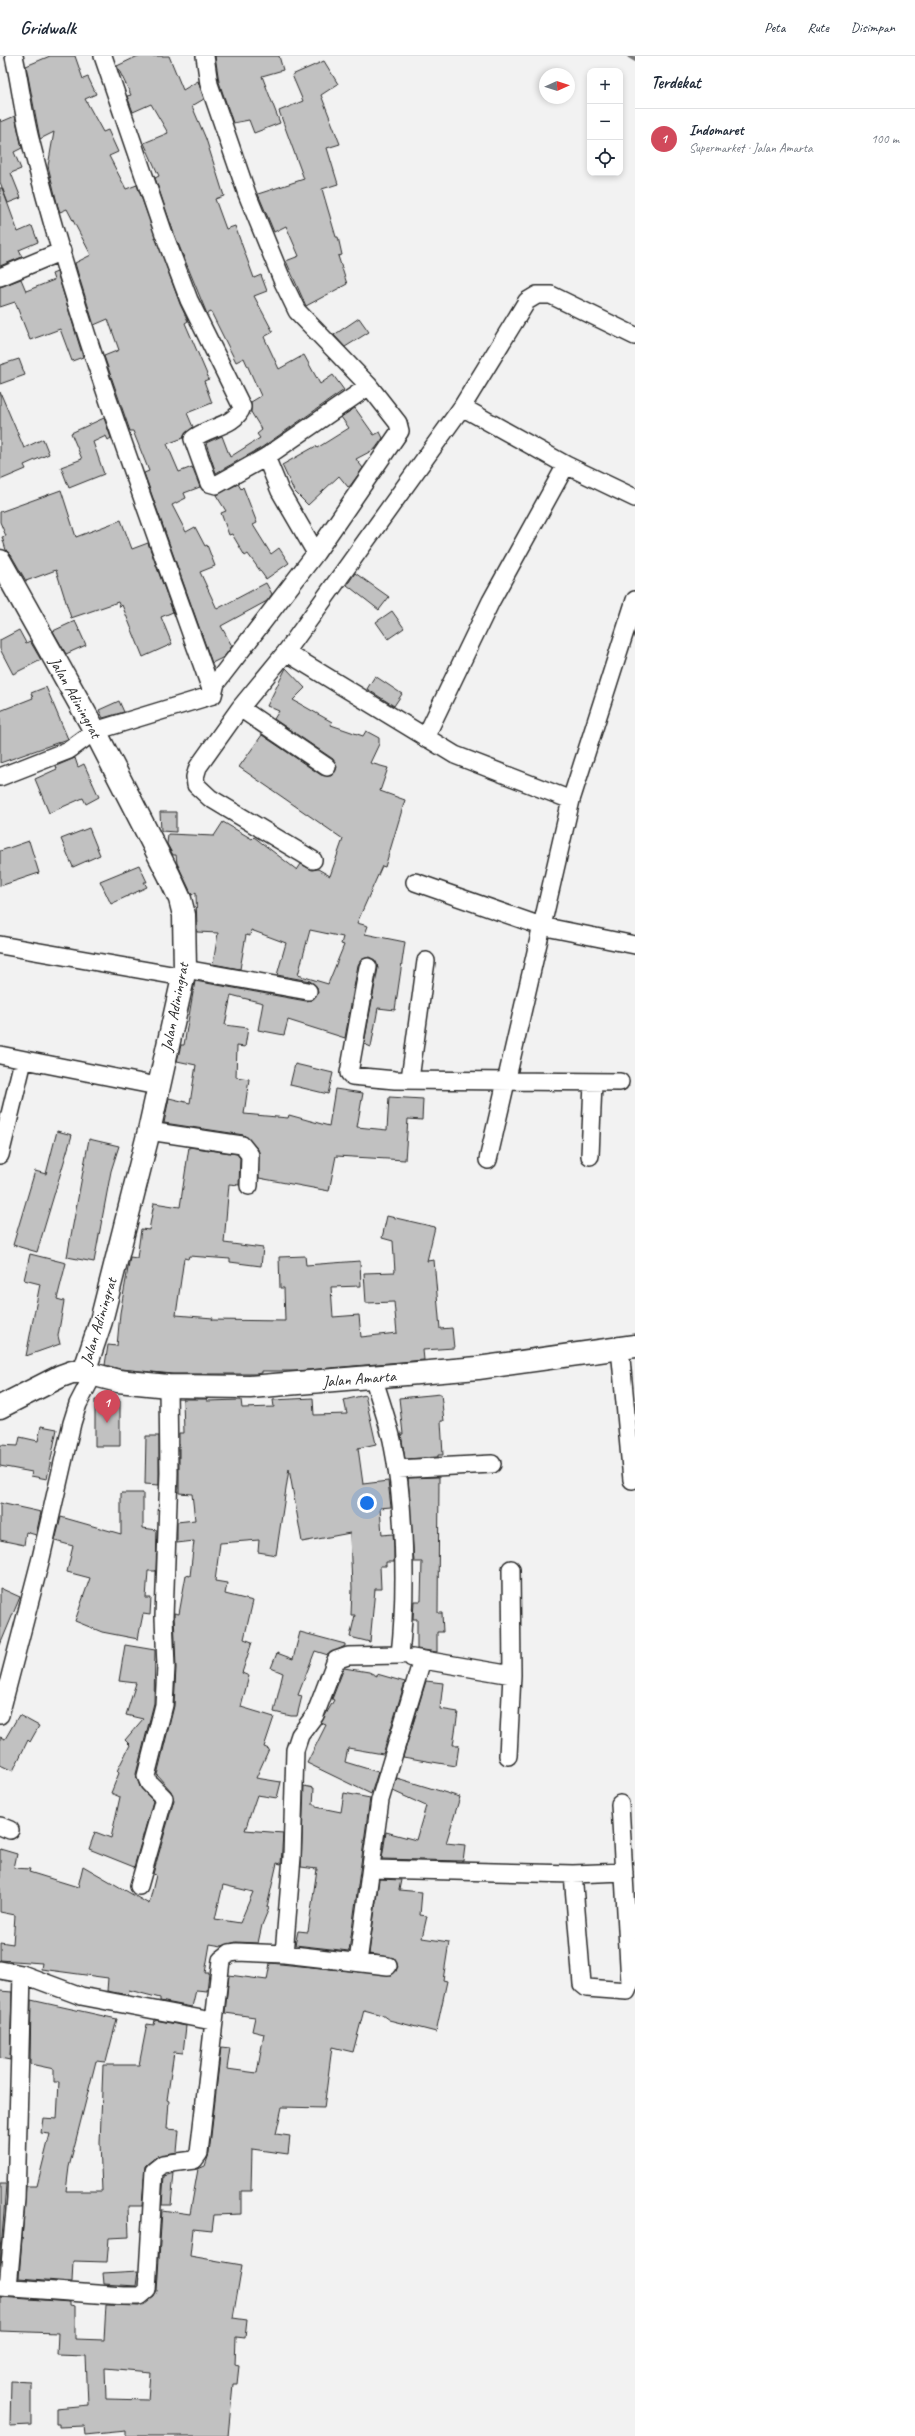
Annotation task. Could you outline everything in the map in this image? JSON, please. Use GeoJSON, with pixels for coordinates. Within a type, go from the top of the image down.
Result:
{"type":"FeatureCollection","features":[{"type":"Feature","properties":{"kind":"street"},"geometry":{"type":"LineString","coordinates":[[14,56],[30,137],[62,251],[119,435],[213,695]]}},
{"type":"Feature","properties":{"kind":"street"},"geometry":{"type":"LineString","coordinates":[[103,56],[164,234],[189,300],[242,407],[240,413],[227,422],[199,433],[193,439],[209,483],[216,485],[266,457],[369,386]]}},
{"type":"Feature","properties":{"kind":"street"},"geometry":{"type":"LineString","coordinates":[[205,56],[209,84],[247,194],[283,282],[297,311],[312,329],[369,386],[398,423],[400,431],[316,553],[216,683],[213,695]]}},
{"type":"Feature","properties":{"kind":"street"},"geometry":{"type":"LineString","coordinates":[[0,277],[62,251]]}},
{"type":"Feature","properties":{"kind":"street"},"geometry":{"type":"LineString","coordinates":[[313,860],[210,798],[196,785],[195,776],[198,767],[240,708],[286,652],[462,407],[527,301],[537,295],[551,295],[635,336]]}},
{"type":"Feature","properties":{"kind":"street"},"geometry":{"type":"LineString","coordinates":[[462,407],[566,465],[635,498]]}},
{"type":"Feature","properties":{"kind":"street"},"geometry":{"type":"LineString","coordinates":[[266,457],[280,491],[316,553]]}},
{"type":"Feature","properties":{"kind":"street"},"geometry":{"type":"LineString","coordinates":[[425,738],[491,601],[566,465]]}},
{"type":"Feature","properties":{"kind":"street","name":"Jalan Adiningrat"},"geometry":{"type":"LineString","coordinates":[[0,1407],[61,1376],[88,1373],[149,1131],[184,973],[184,915],[180,899],[95,731],[3,571]]}},
{"type":"Feature","properties":{"kind":"street"},"geometry":{"type":"LineString","coordinates":[[488,1160],[500,1115],[506,1080],[571,800],[635,600]]}},
{"type":"Feature","properties":{"kind":"street"},"geometry":{"type":"LineString","coordinates":[[286,652],[455,755],[571,800]]}},
{"type":"Feature","properties":{"kind":"street"},"geometry":{"type":"LineString","coordinates":[[0,777],[69,750],[95,731],[213,695]]}},
{"type":"Feature","properties":{"kind":"street"},"geometry":{"type":"LineString","coordinates":[[240,708],[327,767]]}},
{"type":"Feature","properties":{"kind":"street"},"geometry":{"type":"LineString","coordinates":[[415,882],[542,926],[635,945]]}},
{"type":"Feature","properties":{"kind":"street"},"geometry":{"type":"LineString","coordinates":[[0,945],[308,991]]}},
{"type":"Feature","properties":{"kind":"street"},"geometry":{"type":"LineString","coordinates":[[410,1078],[426,961]]}},
{"type":"Feature","properties":{"kind":"street"},"geometry":{"type":"LineString","coordinates":[[368,967],[349,1073],[352,1076],[395,1080],[410,1078],[593,1083],[620,1082]]}},
{"type":"Feature","properties":{"kind":"street"},"geometry":{"type":"LineString","coordinates":[[0,1055],[23,1061],[158,1086]]}},
{"type":"Feature","properties":{"kind":"street"},"geometry":{"type":"LineString","coordinates":[[0,1155],[23,1061]]}},
{"type":"Feature","properties":{"kind":"street"},"geometry":{"type":"LineString","coordinates":[[590,1156],[593,1083]]}},
{"type":"Feature","properties":{"kind":"street"},"geometry":{"type":"LineString","coordinates":[[149,1131],[242,1145],[250,1155],[249,1186]]}},
{"type":"Feature","properties":{"kind":"street"},"geometry":{"type":"LineString","coordinates":[[627,1347],[632,1480]]}},
{"type":"Feature","properties":{"kind":"street","name":"Jalan Amarta"},"geometry":{"type":"LineString","coordinates":[[88,1373],[118,1381],[168,1386],[250,1386],[538,1361],[627,1347]]}},
{"type":"Feature","properties":{"kind":"street"},"geometry":{"type":"LineString","coordinates":[[0,1715],[41,1558],[72,1422],[88,1373]]}},
{"type":"Feature","properties":{"kind":"street"},"geometry":{"type":"LineString","coordinates":[[373,1376],[391,1439],[397,1469],[404,1584],[400,1655]]}},
{"type":"Feature","properties":{"kind":"street"},"geometry":{"type":"LineString","coordinates":[[139,1886],[164,1798],[149,1783],[146,1776],[164,1706],[166,1667],[164,1609],[170,1473],[168,1386]]}},
{"type":"Feature","properties":{"kind":"street"},"geometry":{"type":"LineString","coordinates":[[397,1469],[492,1464]]}},
{"type":"Feature","properties":{"kind":"street"},"geometry":{"type":"LineString","coordinates":[[508,1756],[512,1675],[511,1569]]}},
{"type":"Feature","properties":{"kind":"street"},"geometry":{"type":"LineString","coordinates":[[284,1954],[292,1857],[293,1768],[295,1750],[300,1735],[315,1715],[336,1660],[348,1656],[400,1655],[512,1675]]}},
{"type":"Feature","properties":{"kind":"street"},"geometry":{"type":"LineString","coordinates":[[358,1962],[372,1869],[380,1800],[422,1660]]}},
{"type":"Feature","properties":{"kind":"street"},"geometry":{"type":"LineString","coordinates":[[573,1874],[582,1984],[587,1988],[623,1992],[627,1991],[630,1982],[620,1804]]}},
{"type":"Feature","properties":{"kind":"street"},"geometry":{"type":"LineString","coordinates":[[372,1869],[573,1874],[624,1872]]}},
{"type":"Feature","properties":{"kind":"street"},"geometry":{"type":"LineString","coordinates":[[22,1974],[16,2199],[4,2287],[140,2296],[145,2293],[154,2171],[163,2164],[194,2160],[198,2157],[212,2021],[221,1960],[225,1956],[237,1952],[284,1954],[388,1966]]}},
{"type":"Feature","properties":{"kind":"street"},"geometry":{"type":"LineString","coordinates":[[0,1970],[22,1974],[82,1996],[212,2021]]}},
{"type":"Feature","properties":{"kind":"building"},"geometry":{"type":"Polygon","coordinates":[[[50,56],[75,56],[83,79],[88,77],[96,94],[85,99],[103,132],[108,130],[118,152],[109,156],[126,189],[137,185],[180,304],[188,321],[185,323],[209,379],[204,381],[212,403],[187,413],[193,427],[183,438],[167,444],[179,472],[192,467],[200,487],[184,493],[186,498],[172,505],[186,532],[195,527],[205,546],[207,545],[215,566],[200,572],[217,609],[266,583],[272,594],[267,601],[221,626],[232,646],[224,657],[212,663],[144,473],[149,471],[133,431],[130,431],[104,356],[119,350],[108,319],[94,325],[79,277],[75,263],[91,255],[67,209],[60,212],[58,207],[48,166],[54,132],[40,139],[26,66],[50,56]]]}},
{"type":"Feature","properties":{"kind":"building"},"geometry":{"type":"Polygon","coordinates":[[[138,56],[169,56],[183,90],[198,81],[204,99],[192,106],[206,139],[224,196],[215,199],[226,229],[235,226],[254,278],[261,275],[267,291],[254,296],[273,332],[264,337],[279,369],[304,355],[320,384],[333,375],[344,390],[261,448],[216,473],[206,443],[222,436],[230,457],[260,438],[257,434],[262,430],[251,412],[251,402],[261,396],[244,358],[236,362],[211,312],[207,314],[173,231],[155,178],[159,176],[144,143],[168,133],[151,104],[133,112],[127,96],[131,95],[117,66],[138,56]]]}},
{"type":"Feature","properties":{"kind":"building"},"geometry":{"type":"Polygon","coordinates":[[[215,56],[279,56],[283,70],[262,76],[280,123],[254,133],[249,120],[233,123],[219,82],[215,56]]]}},
{"type":"Feature","properties":{"kind":"building"},"geometry":{"type":"Polygon","coordinates":[[[324,61],[338,84],[321,95],[340,144],[327,148],[338,184],[322,189],[336,237],[338,237],[342,255],[338,256],[347,284],[306,306],[286,261],[299,256],[286,226],[274,232],[258,194],[304,179],[279,111],[303,101],[292,75],[324,61]]]}},
{"type":"Feature","properties":{"kind":"building"},"geometry":{"type":"Polygon","coordinates":[[[15,116],[22,148],[14,152],[21,169],[11,173],[21,198],[8,203],[0,182],[0,119],[1,122],[15,116]]]}},
{"type":"Feature","properties":{"kind":"building"},"geometry":{"type":"Polygon","coordinates":[[[0,188],[2,188],[18,232],[32,226],[38,242],[19,250],[22,257],[0,266],[0,188]]]}},
{"type":"Feature","properties":{"kind":"building"},"geometry":{"type":"Polygon","coordinates":[[[57,272],[83,357],[72,361],[60,329],[30,340],[15,302],[0,307],[0,287],[21,279],[26,291],[54,280],[52,274],[57,272]]]}},
{"type":"Feature","properties":{"kind":"building"},"geometry":{"type":"Polygon","coordinates":[[[359,318],[369,332],[345,347],[334,335],[359,318]]]}},
{"type":"Feature","properties":{"kind":"building"},"geometry":{"type":"Polygon","coordinates":[[[19,359],[25,375],[0,384],[0,365],[19,359]]]}},
{"type":"Feature","properties":{"kind":"building"},"geometry":{"type":"Polygon","coordinates":[[[0,392],[24,448],[43,439],[49,454],[24,465],[26,469],[0,480],[0,392]]]}},
{"type":"Feature","properties":{"kind":"building"},"geometry":{"type":"Polygon","coordinates":[[[355,408],[374,435],[380,432],[383,438],[375,449],[356,459],[363,468],[350,486],[348,487],[339,476],[308,505],[294,491],[282,465],[316,446],[317,448],[349,428],[341,417],[355,408]]]}},
{"type":"Feature","properties":{"kind":"building"},"geometry":{"type":"Polygon","coordinates":[[[104,418],[111,438],[108,440],[106,436],[93,442],[104,474],[69,488],[61,467],[82,459],[71,433],[104,418]]]}},
{"type":"Feature","properties":{"kind":"building"},"geometry":{"type":"Polygon","coordinates":[[[238,484],[241,489],[243,487],[257,523],[253,525],[271,554],[279,548],[289,563],[266,579],[248,554],[245,556],[232,534],[229,535],[221,513],[226,511],[216,495],[238,484]]]}},
{"type":"Feature","properties":{"kind":"building"},"geometry":{"type":"Polygon","coordinates":[[[61,490],[76,537],[121,520],[132,549],[148,543],[173,612],[161,617],[172,644],[143,657],[122,605],[120,607],[118,602],[71,618],[56,570],[26,581],[11,555],[6,550],[2,537],[6,536],[0,522],[0,512],[61,490]]]}},
{"type":"Feature","properties":{"kind":"building"},"geometry":{"type":"Polygon","coordinates":[[[355,573],[389,597],[379,610],[347,585],[355,573]]]}},
{"type":"Feature","properties":{"kind":"building"},"geometry":{"type":"Polygon","coordinates":[[[392,611],[404,628],[388,639],[376,622],[392,611]]]}},
{"type":"Feature","properties":{"kind":"building"},"geometry":{"type":"Polygon","coordinates":[[[75,621],[86,645],[66,654],[53,631],[75,621]]]}},
{"type":"Feature","properties":{"kind":"building"},"geometry":{"type":"Polygon","coordinates":[[[19,630],[26,643],[30,641],[41,660],[13,674],[0,649],[0,640],[19,630]]]}},
{"type":"Feature","properties":{"kind":"building"},"geometry":{"type":"Polygon","coordinates":[[[286,668],[305,688],[293,700],[332,722],[331,725],[363,736],[366,731],[379,738],[379,744],[370,763],[388,768],[380,791],[405,800],[385,867],[382,866],[357,923],[368,926],[365,934],[405,942],[395,1010],[378,1008],[371,1047],[364,1044],[378,968],[375,960],[369,957],[361,960],[358,965],[345,1038],[288,1020],[284,1035],[258,1030],[263,1003],[231,995],[225,1025],[248,1028],[245,1047],[237,1046],[236,1077],[249,1079],[244,1114],[288,1118],[289,1115],[329,1126],[335,1089],[363,1093],[357,1127],[387,1130],[389,1097],[423,1099],[422,1120],[408,1119],[405,1160],[336,1156],[329,1191],[259,1178],[258,1149],[244,1135],[164,1123],[169,1098],[190,1103],[196,1065],[177,1061],[181,1045],[184,1045],[195,981],[306,1001],[312,1000],[318,993],[317,987],[310,981],[277,975],[286,943],[251,930],[250,936],[246,935],[240,969],[213,964],[218,933],[197,932],[196,892],[192,895],[177,863],[176,855],[173,855],[167,844],[168,834],[214,836],[223,822],[252,839],[254,837],[297,870],[301,864],[312,870],[318,869],[330,876],[343,839],[239,767],[262,735],[321,775],[331,776],[335,772],[337,767],[333,759],[274,719],[279,711],[267,706],[286,668]],[[310,930],[298,975],[328,984],[344,945],[341,944],[343,937],[310,930]]]}},
{"type":"Feature","properties":{"kind":"building"},"geometry":{"type":"Polygon","coordinates":[[[375,676],[402,694],[394,706],[367,689],[375,676]]]}},
{"type":"Feature","properties":{"kind":"building"},"geometry":{"type":"Polygon","coordinates":[[[46,687],[68,739],[0,763],[0,711],[33,698],[31,693],[46,687]]]}},
{"type":"Feature","properties":{"kind":"building"},"geometry":{"type":"Polygon","coordinates":[[[119,701],[124,712],[103,718],[99,710],[119,701]]]}},
{"type":"Feature","properties":{"kind":"building"},"geometry":{"type":"Polygon","coordinates":[[[75,758],[78,767],[84,764],[99,797],[86,804],[83,798],[49,813],[35,779],[57,769],[56,766],[75,758]]]}},
{"type":"Feature","properties":{"kind":"building"},"geometry":{"type":"Polygon","coordinates":[[[160,812],[176,812],[176,832],[161,831],[160,812]]]}},
{"type":"Feature","properties":{"kind":"building"},"geometry":{"type":"Polygon","coordinates":[[[89,828],[100,855],[73,867],[61,839],[89,828]]]}},
{"type":"Feature","properties":{"kind":"building"},"geometry":{"type":"Polygon","coordinates":[[[29,841],[39,873],[0,886],[0,851],[29,841]]]}},
{"type":"Feature","properties":{"kind":"building"},"geometry":{"type":"Polygon","coordinates":[[[139,865],[147,882],[144,882],[147,887],[111,904],[100,881],[139,865]]]}},
{"type":"Feature","properties":{"kind":"building"},"geometry":{"type":"Polygon","coordinates":[[[295,1064],[333,1073],[328,1094],[290,1085],[295,1064]]]}},
{"type":"Feature","properties":{"kind":"building"},"geometry":{"type":"Polygon","coordinates":[[[57,1131],[72,1135],[37,1252],[13,1245],[35,1171],[46,1174],[57,1131]]]}},
{"type":"Feature","properties":{"kind":"building"},"geometry":{"type":"Polygon","coordinates":[[[89,1139],[119,1146],[111,1171],[94,1262],[67,1257],[89,1139]]]}},
{"type":"Feature","properties":{"kind":"building"},"geometry":{"type":"Polygon","coordinates":[[[189,1147],[237,1154],[240,1158],[239,1185],[229,1184],[224,1243],[263,1248],[261,1266],[230,1262],[230,1259],[189,1256],[188,1259],[184,1258],[176,1315],[213,1318],[212,1320],[285,1321],[284,1288],[280,1288],[279,1257],[305,1256],[306,1265],[360,1261],[361,1286],[331,1287],[333,1317],[359,1315],[361,1337],[397,1333],[394,1302],[366,1303],[364,1273],[395,1272],[393,1241],[382,1238],[387,1216],[435,1227],[427,1261],[434,1260],[440,1329],[452,1328],[454,1348],[423,1350],[424,1360],[295,1371],[262,1371],[262,1373],[256,1374],[173,1374],[120,1369],[105,1365],[108,1345],[117,1346],[120,1313],[130,1257],[137,1258],[141,1229],[149,1230],[154,1203],[180,1207],[189,1147]]]}},
{"type":"Feature","properties":{"kind":"building"},"geometry":{"type":"Polygon","coordinates":[[[30,1254],[66,1263],[57,1299],[64,1301],[58,1336],[60,1344],[26,1356],[40,1284],[24,1280],[30,1254]]]}},
{"type":"Feature","properties":{"kind":"building"},"geometry":{"type":"Polygon","coordinates":[[[441,1394],[444,1421],[441,1421],[443,1455],[438,1455],[438,1457],[405,1459],[401,1434],[403,1434],[399,1398],[441,1394]]]}},
{"type":"Feature","properties":{"kind":"building"},"geometry":{"type":"Polygon","coordinates":[[[365,1395],[376,1444],[358,1448],[363,1484],[388,1481],[391,1507],[380,1508],[382,1535],[393,1534],[394,1562],[386,1562],[386,1566],[380,1566],[381,1589],[375,1589],[370,1642],[350,1637],[355,1615],[351,1615],[352,1589],[350,1533],[302,1542],[289,1469],[276,1555],[258,1552],[259,1540],[220,1543],[215,1581],[227,1583],[225,1594],[253,1601],[244,1639],[252,1642],[242,1673],[249,1676],[241,1707],[274,1717],[264,1747],[269,1749],[256,1778],[281,1782],[277,1798],[257,1795],[245,1830],[283,1833],[281,1864],[277,1863],[267,1907],[269,1908],[262,1925],[258,1943],[236,1942],[222,1946],[210,1944],[205,1973],[209,1973],[207,1991],[196,1990],[192,2007],[160,2001],[160,1998],[129,1990],[128,1995],[107,1991],[108,1978],[41,1969],[42,1963],[0,1960],[0,1942],[13,1944],[15,1915],[0,1912],[0,1849],[17,1854],[14,1868],[30,1869],[29,1872],[78,1887],[83,1866],[149,1904],[156,1875],[153,1874],[174,1800],[171,1791],[157,1775],[174,1706],[176,1668],[174,1613],[179,1614],[186,1575],[190,1576],[194,1541],[177,1543],[177,1522],[195,1520],[192,1494],[179,1493],[179,1433],[184,1433],[183,1399],[207,1399],[207,1401],[241,1400],[242,1408],[274,1407],[273,1400],[313,1398],[314,1415],[347,1414],[344,1400],[365,1395]],[[223,1885],[215,1919],[240,1923],[253,1892],[223,1885]]]}},
{"type":"Feature","properties":{"kind":"building"},"geometry":{"type":"Polygon","coordinates":[[[95,1400],[120,1400],[120,1446],[95,1446],[95,1400]]]}},
{"type":"Feature","properties":{"kind":"building"},"geometry":{"type":"Polygon","coordinates":[[[41,1426],[57,1429],[47,1479],[31,1476],[32,1472],[0,1466],[0,1445],[18,1446],[20,1437],[38,1441],[41,1426]]]}},
{"type":"Feature","properties":{"kind":"building"},"geometry":{"type":"Polygon","coordinates":[[[146,1436],[159,1436],[159,1485],[145,1484],[146,1436]]]}},
{"type":"Feature","properties":{"kind":"building"},"geometry":{"type":"Polygon","coordinates":[[[439,1477],[438,1613],[442,1613],[443,1632],[437,1632],[437,1652],[417,1649],[417,1619],[413,1619],[414,1601],[421,1601],[422,1562],[414,1562],[408,1478],[439,1477]]]}},
{"type":"Feature","properties":{"kind":"building"},"geometry":{"type":"Polygon","coordinates":[[[121,1493],[143,1493],[143,1528],[157,1530],[156,1571],[148,1571],[146,1598],[151,1598],[150,1615],[143,1614],[138,1639],[102,1632],[75,1621],[90,1578],[67,1572],[73,1546],[55,1541],[61,1517],[121,1534],[121,1493]]]}},
{"type":"Feature","properties":{"kind":"building"},"geometry":{"type":"Polygon","coordinates":[[[0,1503],[41,1512],[36,1535],[26,1532],[24,1545],[0,1540],[0,1503]]]}},
{"type":"Feature","properties":{"kind":"building"},"geometry":{"type":"Polygon","coordinates":[[[0,1588],[20,1597],[0,1645],[0,1588]]]}},
{"type":"Feature","properties":{"kind":"building"},"geometry":{"type":"Polygon","coordinates":[[[300,1632],[345,1644],[345,1646],[328,1655],[315,1651],[298,1695],[302,1696],[297,1716],[291,1716],[274,1712],[283,1673],[271,1668],[277,1653],[293,1659],[300,1632]]]}},
{"type":"Feature","properties":{"kind":"building"},"geometry":{"type":"Polygon","coordinates":[[[125,1645],[155,1650],[154,1703],[136,1774],[140,1787],[153,1801],[134,1867],[89,1849],[95,1832],[111,1838],[120,1797],[111,1793],[119,1773],[117,1771],[130,1745],[125,1740],[143,1719],[126,1715],[136,1683],[119,1681],[125,1645]]]}},
{"type":"Feature","properties":{"kind":"building"},"geometry":{"type":"Polygon","coordinates":[[[344,1668],[369,1672],[377,1676],[377,1674],[405,1682],[383,1754],[348,1748],[345,1762],[378,1772],[371,1794],[307,1763],[326,1725],[321,1723],[334,1700],[332,1699],[344,1668]]]}},
{"type":"Feature","properties":{"kind":"building"},"geometry":{"type":"Polygon","coordinates":[[[426,1681],[443,1683],[440,1709],[458,1712],[453,1745],[459,1745],[456,1766],[403,1757],[426,1681]]]}},
{"type":"Feature","properties":{"kind":"building"},"geometry":{"type":"Polygon","coordinates":[[[19,1715],[39,1726],[30,1742],[28,1740],[13,1771],[0,1765],[0,1737],[5,1739],[19,1715]]]}},
{"type":"Feature","properties":{"kind":"building"},"geometry":{"type":"Polygon","coordinates":[[[397,1778],[460,1797],[446,1843],[465,1845],[463,1861],[382,1859],[386,1832],[416,1840],[426,1806],[393,1791],[397,1778]]]}},
{"type":"Feature","properties":{"kind":"building"},"geometry":{"type":"Polygon","coordinates":[[[304,1786],[314,1788],[313,1805],[316,1805],[316,1807],[341,1812],[344,1793],[370,1798],[349,1951],[295,1945],[298,1931],[308,1932],[317,1869],[301,1867],[304,1786]]]}},
{"type":"Feature","properties":{"kind":"building"},"geometry":{"type":"Polygon","coordinates":[[[379,1879],[401,1880],[399,1890],[422,1892],[420,1915],[427,1916],[422,1938],[449,1942],[443,1980],[447,1981],[436,2032],[389,2020],[382,2015],[364,2010],[353,2052],[332,2047],[324,2108],[282,2107],[276,2134],[290,2136],[288,2154],[252,2149],[251,2191],[241,2191],[241,2214],[214,2215],[212,2231],[193,2229],[190,2256],[242,2265],[233,2318],[247,2320],[245,2338],[236,2337],[235,2365],[239,2366],[237,2384],[233,2384],[228,2436],[126,2436],[126,2431],[85,2435],[84,2426],[59,2427],[59,2424],[56,2424],[56,2408],[88,2405],[86,2356],[57,2355],[58,2333],[0,2331],[0,2297],[70,2302],[70,2305],[75,2306],[75,2339],[104,2340],[106,2305],[140,2306],[154,2297],[157,2291],[162,2210],[190,2214],[198,2169],[205,2166],[209,2154],[221,2047],[230,2048],[227,2069],[257,2073],[264,2034],[252,2031],[255,2017],[225,2013],[229,1975],[267,1980],[270,1963],[392,1975],[398,1967],[394,1958],[369,1954],[379,1879]],[[105,2368],[106,2399],[148,2400],[150,2372],[105,2368]]]}},
{"type":"Feature","properties":{"kind":"building"},"geometry":{"type":"Polygon","coordinates":[[[0,1991],[12,1992],[10,2060],[0,2058],[0,1991]]]}},
{"type":"Feature","properties":{"kind":"building"},"geometry":{"type":"Polygon","coordinates":[[[31,2000],[117,2019],[106,2062],[96,2061],[69,2167],[66,2191],[102,2191],[100,2143],[103,2065],[139,2065],[147,2024],[154,2025],[155,2020],[186,2026],[183,2053],[174,2052],[167,2100],[169,2101],[167,2129],[179,2130],[177,2152],[157,2156],[145,2166],[142,2206],[128,2206],[129,2237],[109,2238],[107,2262],[73,2261],[72,2282],[19,2278],[26,2186],[37,2186],[50,2134],[41,2133],[43,2118],[57,2119],[59,2082],[54,2082],[54,2069],[30,2064],[31,2000]]]}},
{"type":"Feature","properties":{"kind":"building"},"geometry":{"type":"Polygon","coordinates":[[[174,2173],[171,2205],[162,2205],[164,2176],[174,2173]]]}},
{"type":"Feature","properties":{"kind":"building"},"geometry":{"type":"Polygon","coordinates":[[[0,2184],[6,2184],[0,2265],[0,2184]]]}},
{"type":"Feature","properties":{"kind":"building"},"geometry":{"type":"Polygon","coordinates":[[[138,2271],[136,2286],[104,2284],[103,2273],[138,2271]]]}},
{"type":"Feature","properties":{"kind":"building"},"geometry":{"type":"Polygon","coordinates":[[[11,2381],[31,2382],[31,2425],[10,2426],[11,2381]]]}},
{"type":"Feature","properties":{"kind":"waterway"},"geometry":{"type":"LineString","coordinates":[[630,56],[635,59]]}},
{"type":"Feature","properties":{"kind":"place","name":"Indomaret"},"geometry":{"type":"Point","coordinates":[107,1423]}}]}
